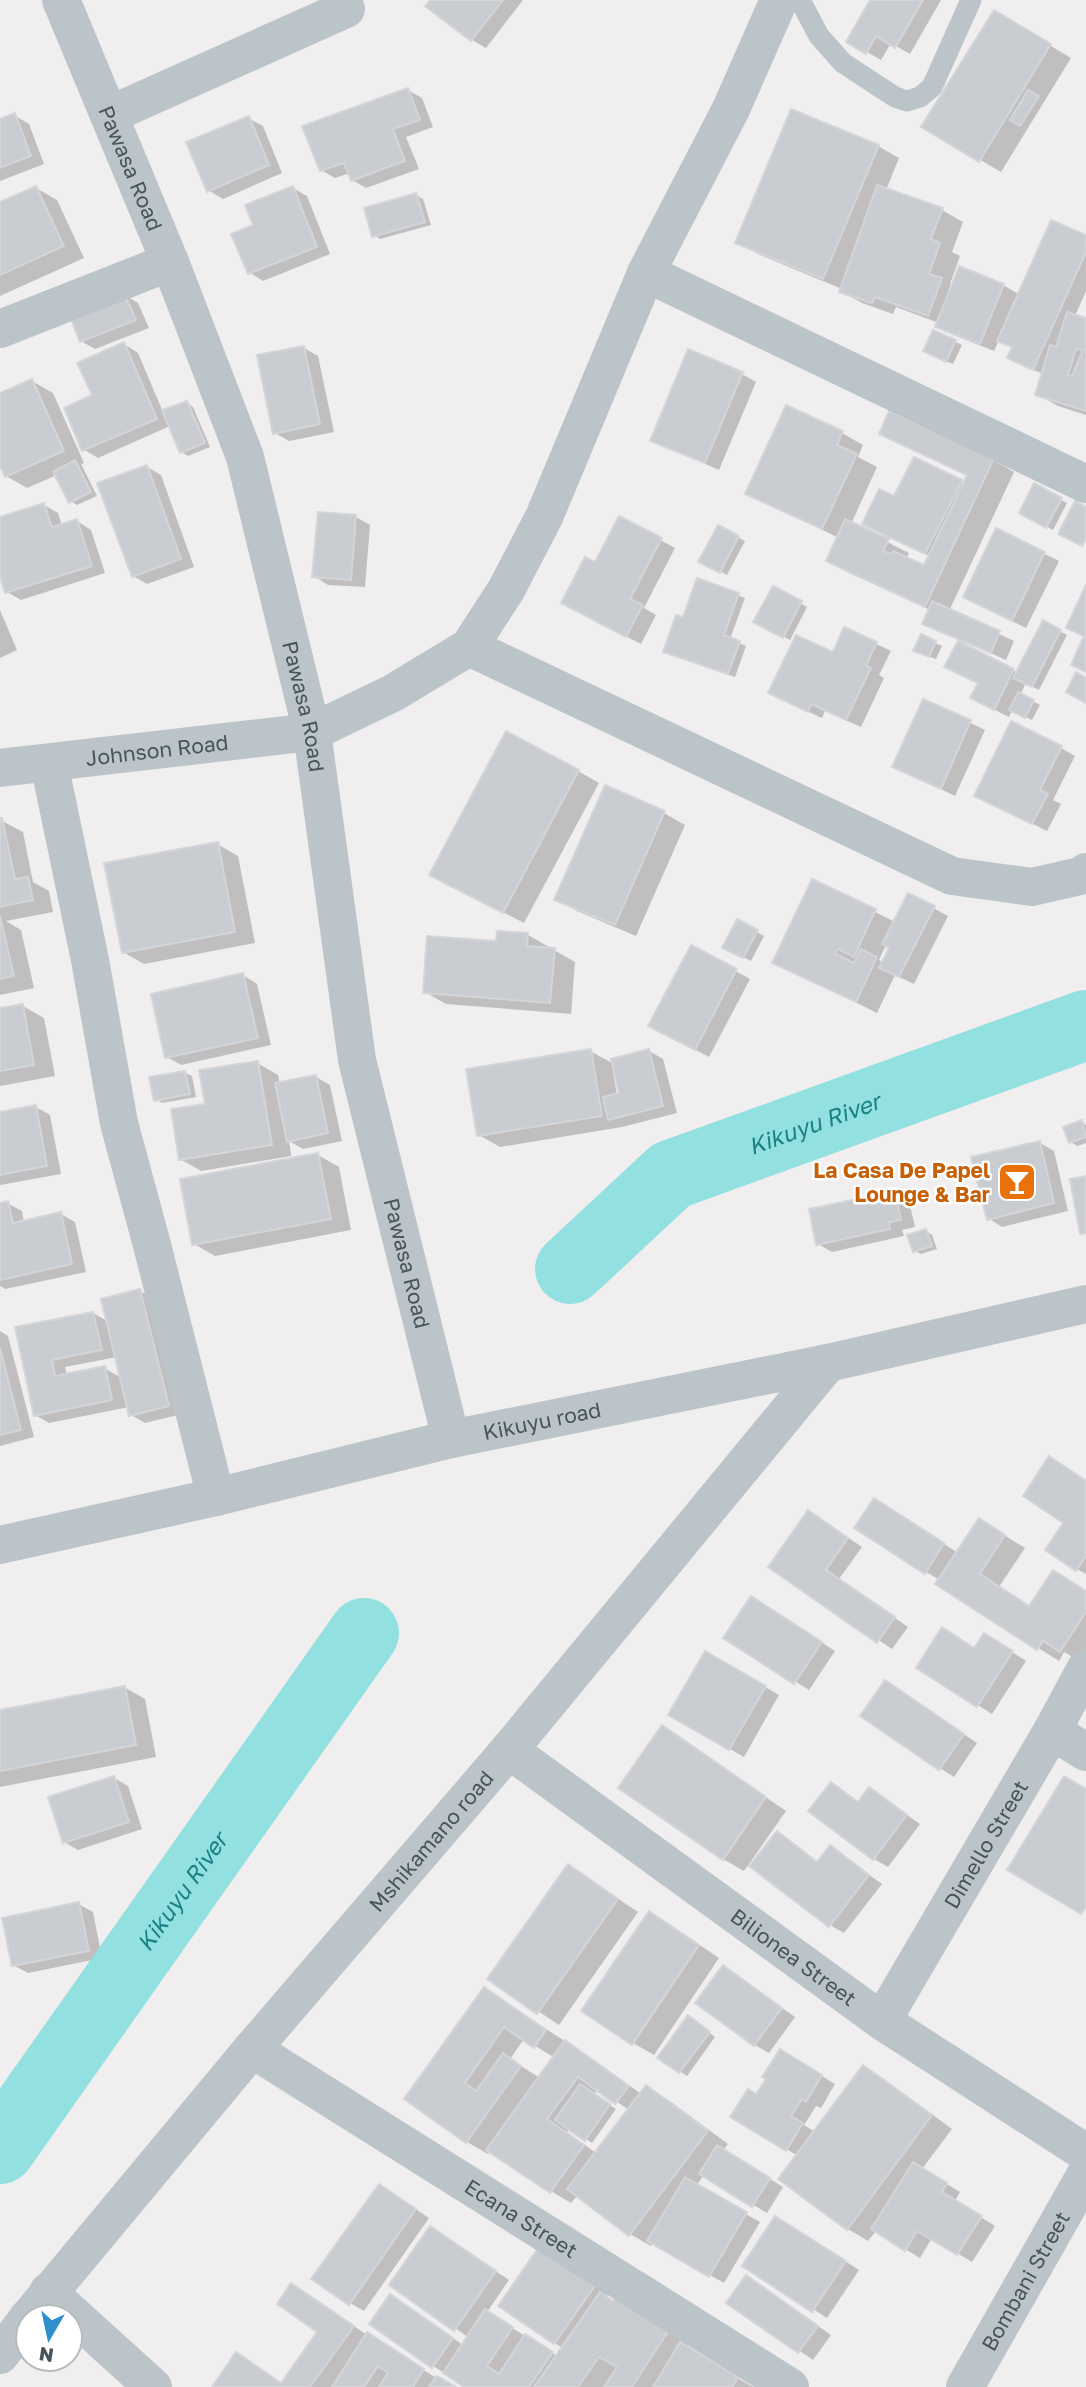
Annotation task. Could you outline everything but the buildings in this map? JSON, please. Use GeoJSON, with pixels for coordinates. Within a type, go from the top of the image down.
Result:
{"type":"FeatureCollection","features":[{"type":"Feature","properties":{"kind":"street","name":"Pawasa Road"},"geometry":{"type":"LineString","coordinates":[[61,0],[170,262],[245,457],[312,732],[357,1060],[451,1439]]}},
{"type":"Feature","properties":{"kind":"street"},"geometry":{"type":"LineString","coordinates":[[779,0],[731,109],[646,274],[544,517],[506,590],[469,647],[952,876],[1032,887],[1080,876],[1086,872]]}},
{"type":"Feature","properties":{"kind":"street"},"geometry":{"type":"LineString","coordinates":[[109,115],[346,9]]}},
{"type":"Feature","properties":{"kind":"street"},"geometry":{"type":"LineString","coordinates":[[0,329],[170,262]]}},
{"type":"Feature","properties":{"kind":"street"},"geometry":{"type":"LineString","coordinates":[[646,274],[1086,484]]}},
{"type":"Feature","properties":{"kind":"street","name":"Johnson Road"},"geometry":{"type":"LineString","coordinates":[[0,768],[312,732],[393,693],[469,647]]}},
{"type":"Feature","properties":{"kind":"street"},"geometry":{"type":"LineString","coordinates":[[49,763],[90,960],[119,1123],[216,1497]]}},
{"type":"Feature","properties":{"kind":"street","name":"Kikuyu road"},"geometry":{"type":"LineString","coordinates":[[0,1545],[216,1497],[451,1439],[828,1363],[1086,1304]]}},
{"type":"Feature","properties":{"kind":"street","name":"Mshikamano road"},"geometry":{"type":"LineString","coordinates":[[40,2303],[252,2049],[509,1750],[828,1363]]}},
{"type":"Feature","properties":{"kind":"street","name":"Dimello Street"},"geometry":{"type":"LineString","coordinates":[[882,2021],[1086,1668]]}},
{"type":"Feature","properties":{"kind":"street"},"geometry":{"type":"LineString","coordinates":[[1052,1731],[1086,1752]]}},
{"type":"Feature","properties":{"kind":"street","name":"Bilionea Street"},"geometry":{"type":"LineString","coordinates":[[509,1750],[882,2021],[1086,2153]]}},
{"type":"Feature","properties":{"kind":"street","name":"Ecana Street"},"geometry":{"type":"LineString","coordinates":[[252,2049],[790,2387]]}},
{"type":"Feature","properties":{"kind":"street","name":"Bombani Street"},"geometry":{"type":"LineString","coordinates":[[965,2387],[1086,2174]]}},
{"type":"Feature","properties":{"kind":"street","name":"Mshikamano road"},"geometry":{"type":"LineString","coordinates":[[0,2355],[14,2337]]}},
{"type":"Feature","properties":{"kind":"street"},"geometry":{"type":"LineString","coordinates":[[84,2341],[153,2387]]}},
{"type":"Feature","properties":{"kind":"lane"},"geometry":{"type":"LineString","coordinates":[[800,0],[819,36],[843,63],[895,97],[907,101],[920,97],[932,87],[971,0]]}},
{"type":"Feature","properties":{"kind":"waterway","name":"Kikuyu River"},"geometry":{"type":"LineString","coordinates":[[570,1269],[671,1175],[1086,1025]]}},
{"type":"Feature","properties":{"kind":"waterway","name":"Kikuyu River"},"geometry":{"type":"LineString","coordinates":[[0,2149],[364,1633]]}},
{"type":"Feature","properties":{"kind":"place","name":"La Casa De Papel Lounge & Bar"},"geometry":{"type":"Point","coordinates":[1017,1182]}}]}
